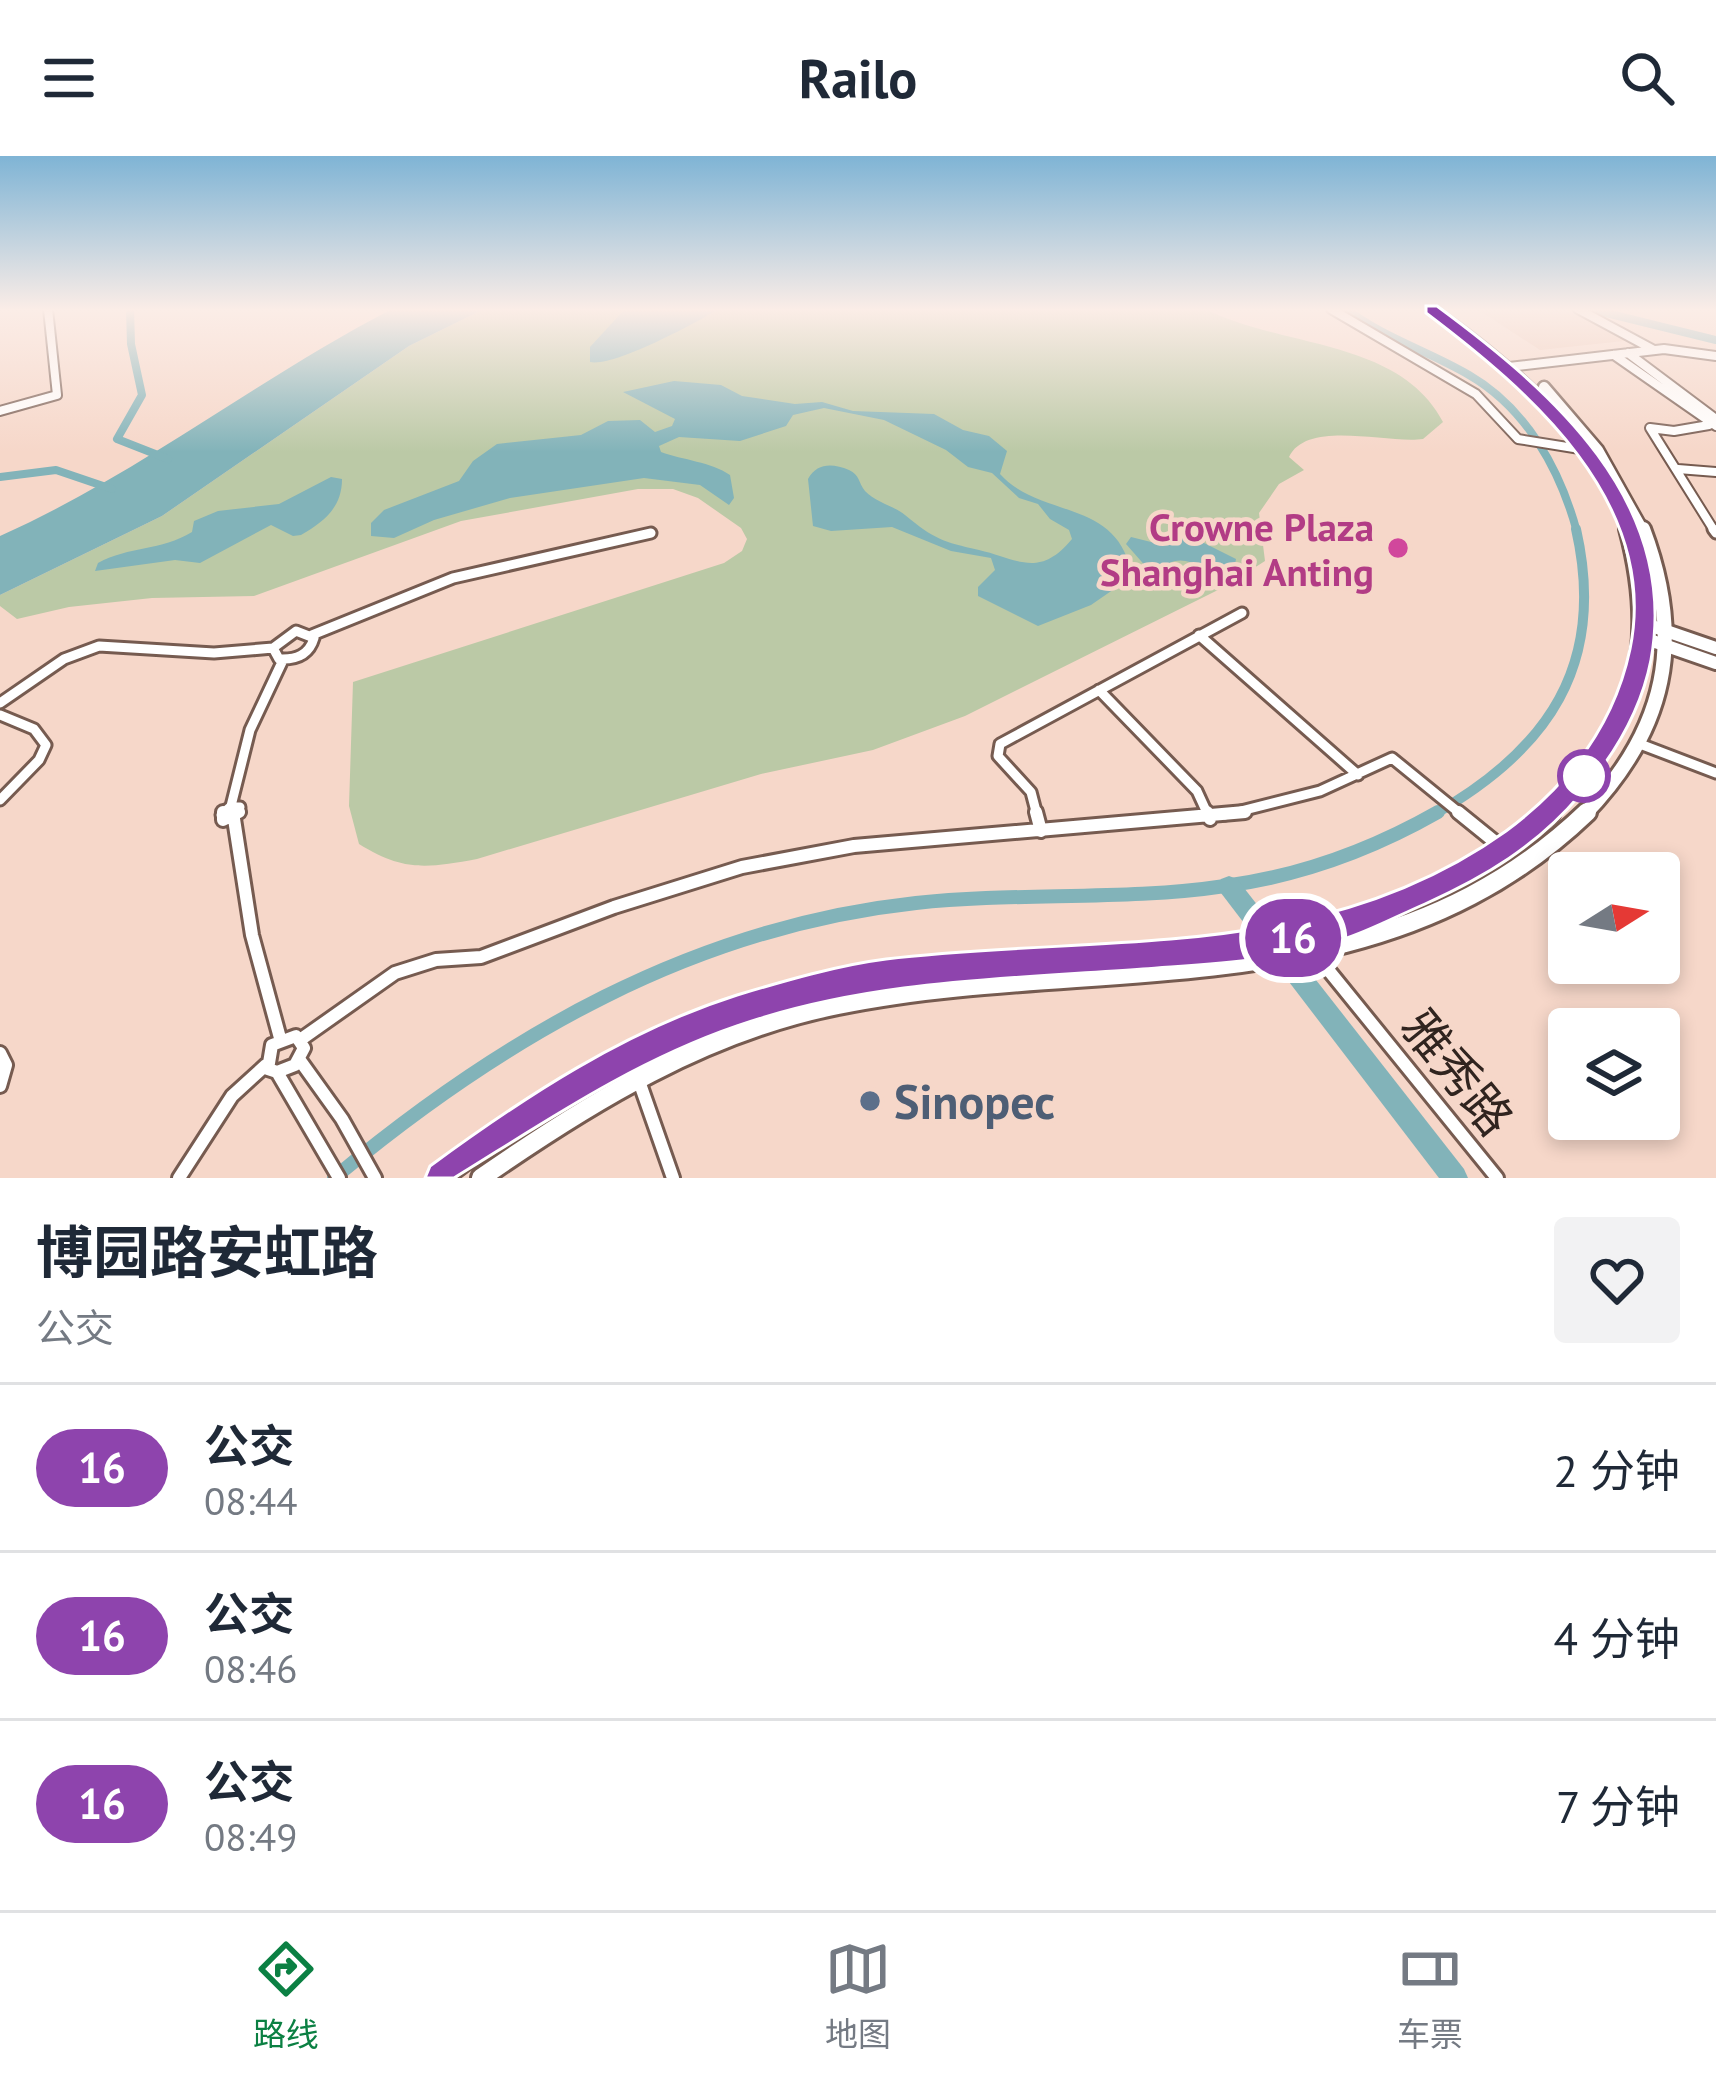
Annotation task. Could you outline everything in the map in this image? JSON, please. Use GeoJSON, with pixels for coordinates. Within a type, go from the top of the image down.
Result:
{"type":"FeatureCollection","features":[{"type":"Feature","properties":{"kind":"main road"},"geometry":{"type":"LineString","coordinates":[[442,1178],[536,1108],[608,1067],[665,1038],[788,994],[883,974],[1231,949],[1300,937],[1372,916],[1504,850],[1570,792],[1600,754],[1634,688],[1643,631],[1639,561],[1617,503],[1571,429],[1500,357]]}},
{"type":"Feature","properties":{"kind":"main road"},"geometry":{"type":"LineString","coordinates":[[482,1178],[570,1116],[638,1077],[762,1025],[853,1002],[1246,968],[1317,956],[1390,935],[1497,884],[1590,808],[1640,743],[1653,717],[1667,638],[1656,568],[1621,481],[1588,434],[1503,357]]}},
{"type":"Feature","properties":{"kind":"main road"},"geometry":{"type":"LineString","coordinates":[[1643,631],[1716,648]]}},
{"type":"Feature","properties":{"kind":"main road"},"geometry":{"type":"LineString","coordinates":[[1667,638],[1716,663]]}},
{"type":"Feature","properties":{"kind":"street"},"geometry":{"type":"LineString","coordinates":[[1,411],[57,395],[53,357]]}},
{"type":"Feature","properties":{"kind":"street"},"geometry":{"type":"LineString","coordinates":[[1414,357],[1450,373],[1498,411],[1517,439],[1586,450]]}},
{"type":"Feature","properties":{"kind":"street"},"geometry":{"type":"LineString","coordinates":[[1515,367],[1600,357]]}},
{"type":"Feature","properties":{"kind":"street"},"geometry":{"type":"LineString","coordinates":[[1617,357],[1714,421]]}},
{"type":"Feature","properties":{"kind":"street"},"geometry":{"type":"LineString","coordinates":[[1633,357],[1714,421]]}},
{"type":"Feature","properties":{"kind":"street"},"geometry":{"type":"LineString","coordinates":[[1714,421],[1674,431],[1650,428],[1716,533]]}},
{"type":"Feature","properties":{"kind":"street"},"geometry":{"type":"LineString","coordinates":[[1678,469],[1716,472]]}},
{"type":"Feature","properties":{"kind":"street"},"geometry":{"type":"LineString","coordinates":[[0,703],[77,654],[122,644],[210,653],[273,648],[290,632],[312,635],[481,569],[652,533]]}},
{"type":"Feature","properties":{"kind":"street"},"geometry":{"type":"LineString","coordinates":[[1041,831],[1034,797],[997,750],[1006,740],[1242,613]]}},
{"type":"Feature","properties":{"kind":"street"},"geometry":{"type":"LineString","coordinates":[[280,1038],[251,935],[233,812],[245,741],[283,660],[305,653],[314,642],[312,635]]}},
{"type":"Feature","properties":{"kind":"street"},"geometry":{"type":"LineString","coordinates":[[1199,635],[1358,775]]}},
{"type":"Feature","properties":{"kind":"street"},"geometry":{"type":"LineString","coordinates":[[273,648],[283,660]]}},
{"type":"Feature","properties":{"kind":"street"},"geometry":{"type":"LineString","coordinates":[[1099,690],[1197,790],[1210,818]]}},
{"type":"Feature","properties":{"kind":"street"},"geometry":{"type":"LineString","coordinates":[[0,715],[33,728],[43,735],[46,746],[39,760],[0,800]]}},
{"type":"Feature","properties":{"kind":"street"},"geometry":{"type":"LineString","coordinates":[[1640,743],[1716,773]]}},
{"type":"Feature","properties":{"kind":"street"},"geometry":{"type":"LineString","coordinates":[[280,1038],[300,1040],[395,973],[436,960],[481,957],[724,872],[854,846],[1210,818],[1266,807],[1392,758],[1504,850]]}},
{"type":"Feature","properties":{"kind":"street","name":"雅秀路"},"geometry":{"type":"LineString","coordinates":[[1317,956],[1497,1178]]}},
{"type":"Feature","properties":{"kind":"street"},"geometry":{"type":"LineString","coordinates":[[280,1038],[267,1053],[272,1069],[339,1178]]}},
{"type":"Feature","properties":{"kind":"street"},"geometry":{"type":"LineString","coordinates":[[179,1178],[232,1096],[272,1069],[299,1059],[304,1048],[300,1040]]}},
{"type":"Feature","properties":{"kind":"street"},"geometry":{"type":"LineString","coordinates":[[0,1053],[6,1065],[0,1086]]}},
{"type":"Feature","properties":{"kind":"street"},"geometry":{"type":"LineString","coordinates":[[299,1059],[343,1119],[372,1171]]}},
{"type":"Feature","properties":{"kind":"street"},"geometry":{"type":"LineString","coordinates":[[638,1077],[673,1178]]}},
{"type":"Feature","properties":{"kind":"green space"},"geometry":{"type":"Polygon","coordinates":[[[393,357],[1358,357],[1398,374],[1423,395],[1443,422],[1423,439],[1330,436],[1298,446],[1289,457],[1304,470],[1279,484],[1259,513],[1265,561],[1226,586],[965,716],[873,750],[761,774],[477,859],[444,864],[403,863],[359,844],[349,806],[353,682],[724,563],[742,551],[747,539],[741,528],[698,498],[673,489],[638,489],[461,521],[254,596],[152,598],[69,607],[17,619],[0,606],[0,595],[162,516],[393,357]]]}},
{"type":"Feature","properties":{"kind":"water"},"geometry":{"type":"Polygon","coordinates":[[[307,357],[393,357],[162,516],[0,595],[0,536],[101,484],[307,357]]]}},
{"type":"Feature","properties":{"kind":"water"},"geometry":{"type":"Polygon","coordinates":[[[590,357],[620,357],[602,362],[590,362],[590,357]]]}},
{"type":"Feature","properties":{"kind":"water"},"geometry":{"type":"Polygon","coordinates":[[[674,381],[721,385],[742,396],[795,404],[822,402],[853,411],[934,414],[963,430],[989,436],[1007,451],[1000,474],[1016,488],[1107,529],[1129,564],[1117,587],[1091,605],[1038,626],[978,596],[978,587],[995,570],[991,558],[951,551],[892,527],[831,531],[813,526],[808,479],[820,467],[831,466],[853,472],[869,495],[956,545],[1028,563],[1049,559],[1072,539],[1069,530],[1050,519],[1038,504],[1019,498],[992,473],[968,467],[946,450],[884,420],[824,408],[793,415],[786,426],[740,441],[679,437],[659,446],[661,452],[730,475],[734,498],[729,505],[700,485],[644,478],[510,498],[434,520],[394,538],[371,536],[371,523],[384,510],[459,481],[473,461],[497,444],[581,435],[608,421],[640,420],[655,432],[672,426],[675,419],[623,392],[674,381]]]}},
{"type":"Feature","properties":{"kind":"water"},"geometry":{"type":"Polygon","coordinates":[[[331,477],[342,479],[335,505],[325,519],[301,535],[271,525],[200,563],[175,560],[95,571],[98,563],[110,558],[180,538],[192,532],[194,521],[218,511],[279,504],[331,477]]]}},
{"type":"Feature","properties":{"kind":"water"},"geometry":{"type":"Polygon","coordinates":[[[1190,536],[1236,559],[1234,570],[1217,577],[1181,561],[1148,569],[1126,544],[1131,537],[1159,544],[1190,536]]]}},
{"type":"Feature","properties":{"kind":"waterway"},"geometry":{"type":"LineString","coordinates":[[134,357],[142,395],[117,439],[168,459]]}},
{"type":"Feature","properties":{"kind":"waterway"},"geometry":{"type":"LineString","coordinates":[[1432,357],[1489,389],[1524,423],[1550,463],[1576,529]]}},
{"type":"Feature","properties":{"kind":"waterway"},"geometry":{"type":"LineString","coordinates":[[0,477],[56,470],[112,489]]}},
{"type":"Feature","properties":{"kind":"waterway"},"geometry":{"type":"LineString","coordinates":[[1437,813],[1508,762],[1537,732],[1559,699],[1575,662],[1583,622],[1576,529]]}},
{"type":"Feature","properties":{"kind":"waterway"},"geometry":{"type":"LineString","coordinates":[[334,1178],[465,1079],[534,1035],[678,963],[755,936],[834,916],[916,903],[1188,891],[1253,881],[1335,859],[1437,813]]}},
{"type":"Feature","properties":{"kind":"waterway"},"geometry":{"type":"LineString","coordinates":[[1433,815],[1437,813]]}},
{"type":"Feature","properties":{"kind":"waterway"},"geometry":{"type":"LineString","coordinates":[[1229,886],[1455,1178]]}},
{"type":"Feature","properties":{"kind":"bus line","name":"16"},"geometry":{"type":"LineString","coordinates":[[442,1178],[536,1108],[608,1067],[665,1038],[788,994],[883,974],[1231,949],[1300,937],[1372,916],[1432,890],[1516,842],[1570,792],[1619,724],[1641,662],[1644,587],[1639,561],[1603,477],[1571,429],[1495,357]]}},
{"type":"Feature","properties":{"kind":"place","name":"Crowne Plaza Shanghai Anting"},"geometry":{"type":"Point","coordinates":[1398,548]}},
{"type":"Feature","properties":{"kind":"place","name":"Sinopec"},"geometry":{"type":"Point","coordinates":[870,1101]}}]}
